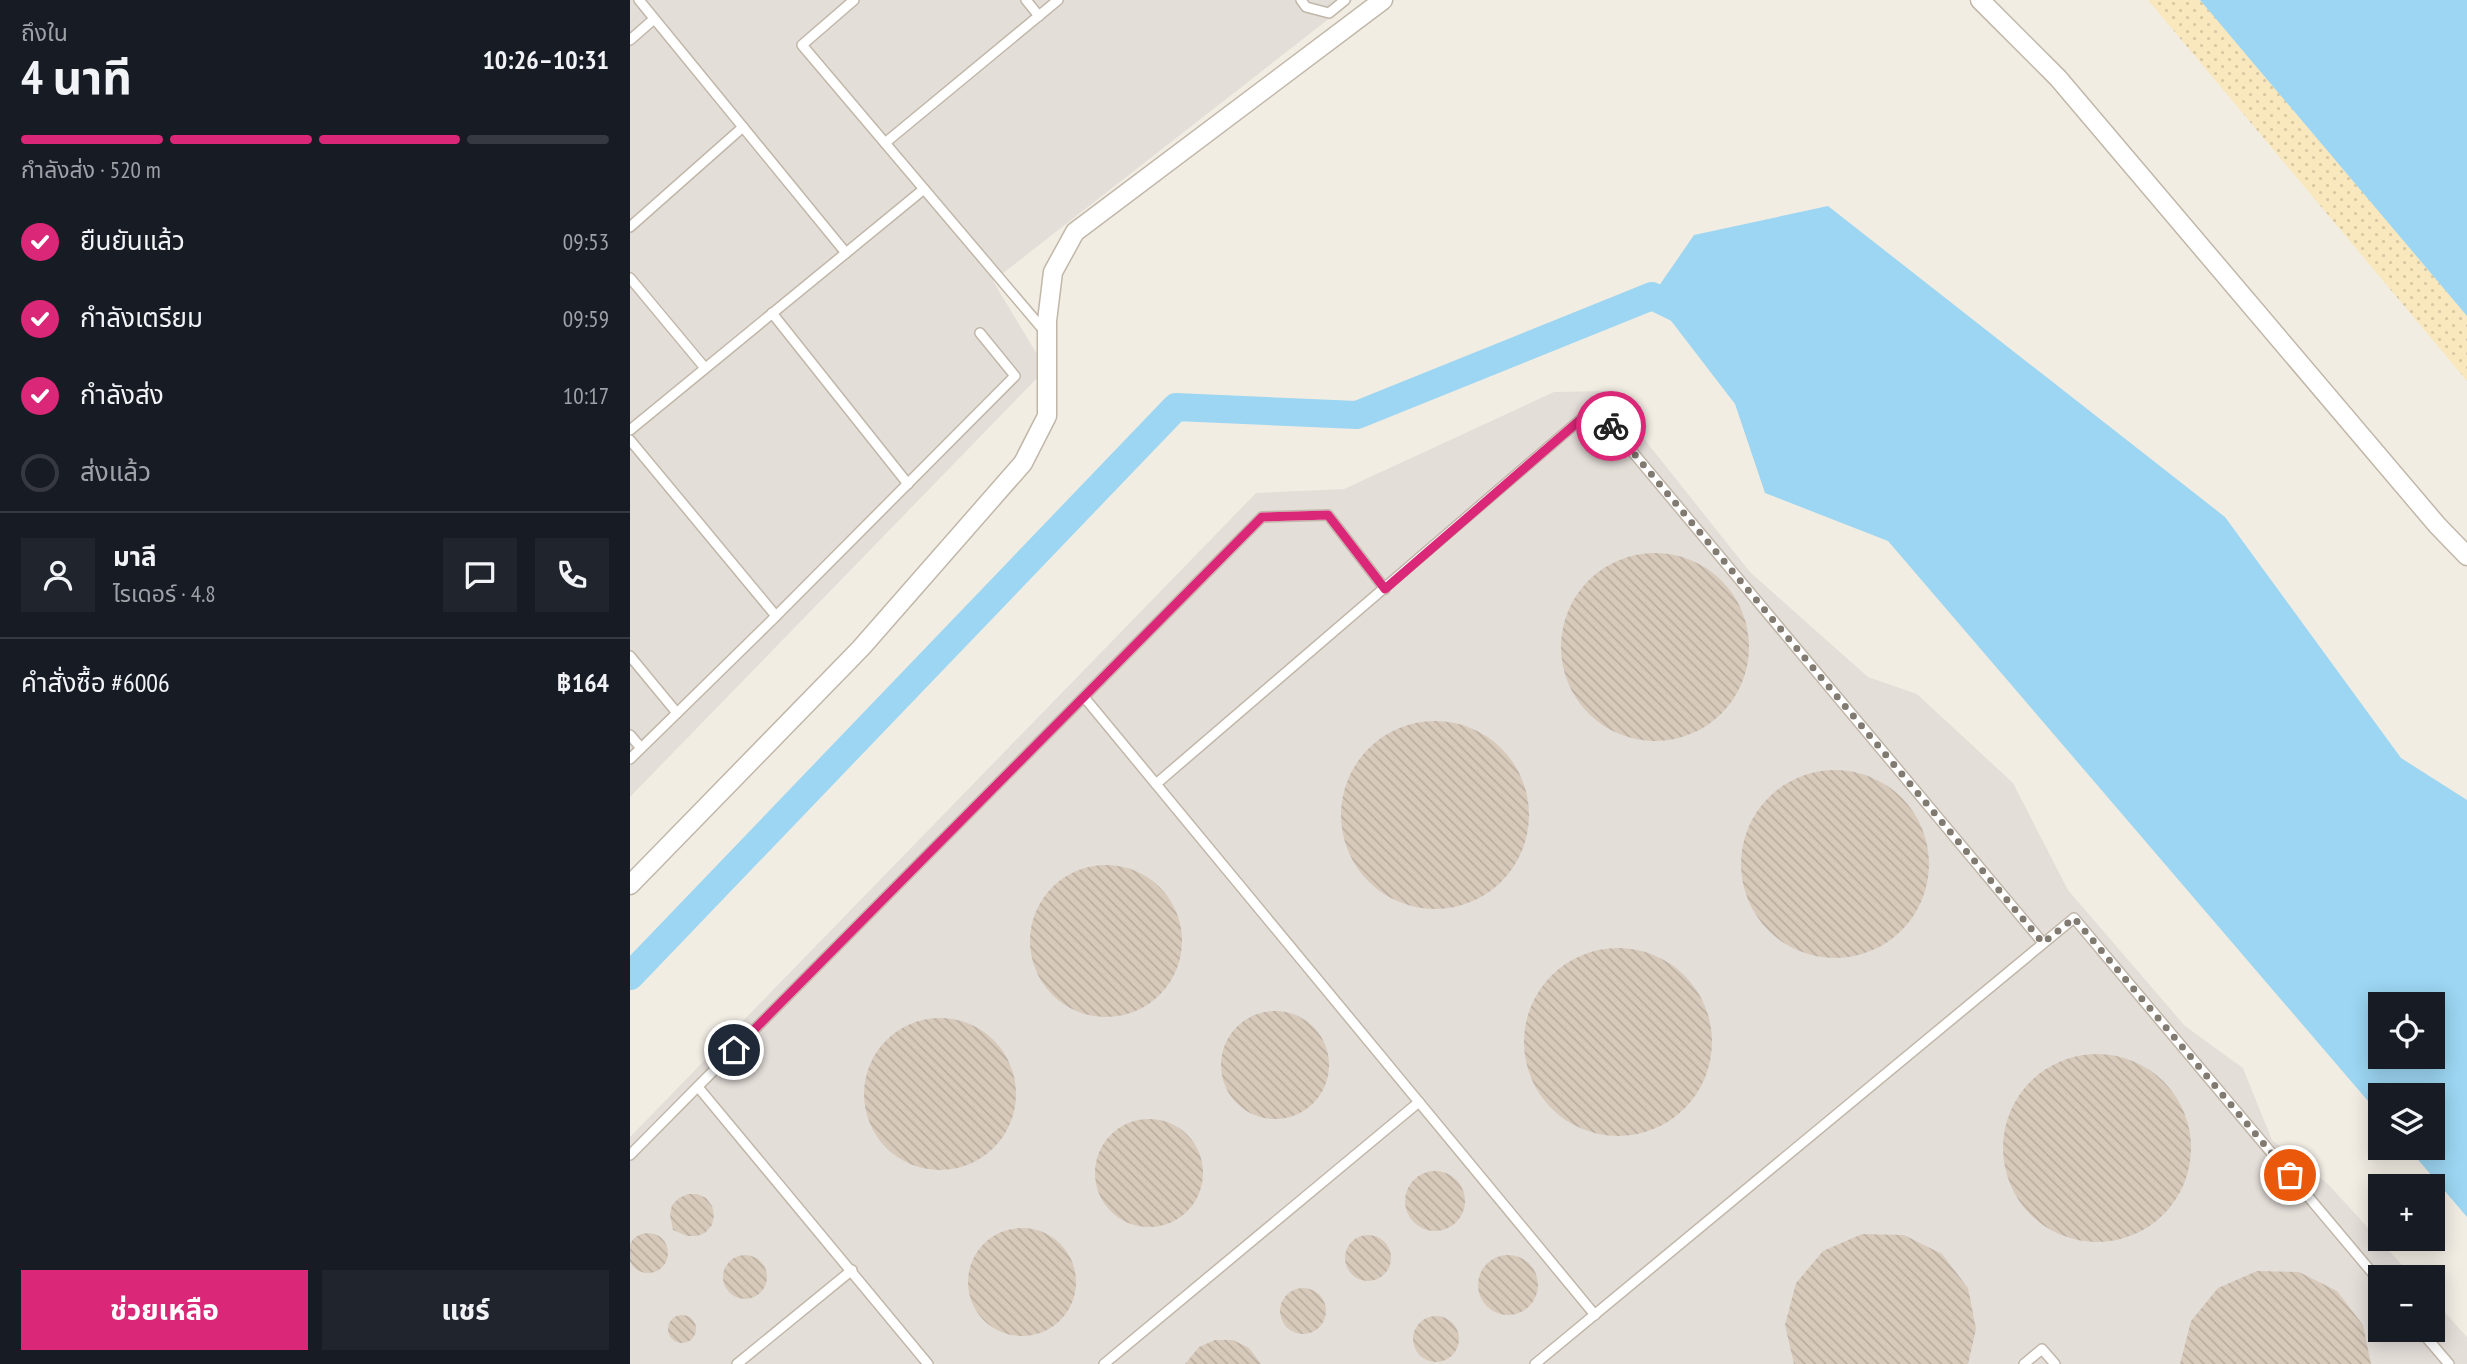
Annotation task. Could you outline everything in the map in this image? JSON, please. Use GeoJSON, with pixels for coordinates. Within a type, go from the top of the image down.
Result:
{"type":"FeatureCollection","features":[{"type":"Feature","properties":{"kind":"street"},"geometry":{"type":"LineString","coordinates":[[630,885],[861,648],[1023,463],[1047,416],[1047,334],[1052,272],[1075,232],[1383,0]]}},
{"type":"Feature","properties":{"kind":"street"},"geometry":{"type":"LineString","coordinates":[[1980,0],[2058,78],[2467,556]]}},
{"type":"Feature","properties":{"kind":"lane"},"geometry":{"type":"LineString","coordinates":[[639,0],[846,253]]}},
{"type":"Feature","properties":{"kind":"lane"},"geometry":{"type":"LineString","coordinates":[[853,0],[802,45],[1047,334]]}},
{"type":"Feature","properties":{"kind":"lane"},"geometry":{"type":"LineString","coordinates":[[1026,0],[1039,16]]}},
{"type":"Feature","properties":{"kind":"lane"},"geometry":{"type":"LineString","coordinates":[[885,143],[1058,0]]}},
{"type":"Feature","properties":{"kind":"lane"},"geometry":{"type":"LineString","coordinates":[[1301,0],[1306,7],[1329,13],[1345,0]]}},
{"type":"Feature","properties":{"kind":"lane"},"geometry":{"type":"LineString","coordinates":[[630,40],[654,19]]}},
{"type":"Feature","properties":{"kind":"lane"},"geometry":{"type":"LineString","coordinates":[[630,227],[743,127]]}},
{"type":"Feature","properties":{"kind":"lane"},"geometry":{"type":"LineString","coordinates":[[630,430],[924,189]]}},
{"type":"Feature","properties":{"kind":"lane"},"geometry":{"type":"LineString","coordinates":[[630,278],[705,368]]}},
{"type":"Feature","properties":{"kind":"lane"},"geometry":{"type":"LineString","coordinates":[[772,313],[908,484]]}},
{"type":"Feature","properties":{"kind":"lane"},"geometry":{"type":"LineString","coordinates":[[630,759],[1015,376],[980,333]]}},
{"type":"Feature","properties":{"kind":"lane"},"geometry":{"type":"LineString","coordinates":[[1156,784],[1595,407],[2043,943]]}},
{"type":"Feature","properties":{"kind":"lane"},"geometry":{"type":"LineString","coordinates":[[630,440],[776,616]]}},
{"type":"Feature","properties":{"kind":"lane"},"geometry":{"type":"LineString","coordinates":[[630,1155],[1262,517],[1328,515],[1385,589]]}},
{"type":"Feature","properties":{"kind":"lane"},"geometry":{"type":"LineString","coordinates":[[630,656],[677,713]]}},
{"type":"Feature","properties":{"kind":"lane"},"geometry":{"type":"LineString","coordinates":[[1084,697],[1595,1315]]}},
{"type":"Feature","properties":{"kind":"lane"},"geometry":{"type":"LineString","coordinates":[[630,735],[641,748]]}},
{"type":"Feature","properties":{"kind":"lane"},"geometry":{"type":"LineString","coordinates":[[1535,1364],[2074,918],[2368,1268]]}},
{"type":"Feature","properties":{"kind":"lane"},"geometry":{"type":"LineString","coordinates":[[698,1087],[928,1364]]}},
{"type":"Feature","properties":{"kind":"lane"},"geometry":{"type":"LineString","coordinates":[[1104,1364],[1419,1102]]}},
{"type":"Feature","properties":{"kind":"lane"},"geometry":{"type":"LineString","coordinates":[[737,1364],[852,1270]]}},
{"type":"Feature","properties":{"kind":"lane"},"geometry":{"type":"LineString","coordinates":[[2430,1342],[2449,1364]]}},
{"type":"Feature","properties":{"kind":"lane"},"geometry":{"type":"LineString","coordinates":[[2024,1364],[2042,1349],[2055,1364]]}},
{"type":"Feature","properties":{"kind":"shaded area"},"geometry":{"type":"Polygon","coordinates":[[[630,0],[1353,0],[993,281],[1046,369],[630,797],[630,0]]]}},
{"type":"Feature","properties":{"kind":"shaded area"},"geometry":{"type":"Polygon","coordinates":[[[1606,391],[1750,572],[1868,677],[1917,694],[2013,783],[2068,890],[2185,1026],[2243,1068],[2272,1140],[2328,1184],[2368,1228],[2368,1251],[2389,1251],[2402,1265],[2368,1265],[2368,1342],[2445,1342],[2445,1312],[2467,1337],[2467,1364],[630,1364],[630,1137],[1256,493],[1344,489],[1554,392],[1606,391]]]}},
{"type":"Feature","properties":{"kind":"sand"},"geometry":{"type":"Polygon","coordinates":[[[2148,0],[2200,0],[2467,316],[2467,381],[2148,0]]]}},
{"type":"Feature","properties":{"kind":"water"},"geometry":{"type":"Polygon","coordinates":[[[2200,0],[2467,0],[2467,316],[2200,0]]]}},
{"type":"Feature","properties":{"kind":"water"},"geometry":{"type":"Polygon","coordinates":[[[1828,206],[2225,517],[2401,758],[2467,800],[2467,1217],[2445,1191],[2445,1174],[2430,1174],[2418,1160],[2445,1160],[2445,1083],[2368,1083],[2368,1101],[1888,541],[1765,493],[1735,404],[1652,296],[1694,235],[1828,206]]]}},
{"type":"Feature","properties":{"kind":"building"},"geometry":{"type":"Polygon","coordinates":[[[1655,553],[1691,560],[1721,581],[1742,611],[1749,647],[1742,683],[1721,713],[1691,734],[1655,741],[1619,734],[1589,713],[1568,683],[1561,647],[1568,611],[1589,581],[1619,560],[1655,553]]]}},
{"type":"Feature","properties":{"kind":"building"},"geometry":{"type":"Polygon","coordinates":[[[1435,721],[1471,729],[1487,737],[1501,749],[1513,763],[1521,779],[1529,815],[1521,851],[1513,867],[1501,881],[1487,893],[1471,901],[1435,909],[1399,901],[1383,893],[1369,881],[1357,867],[1349,851],[1341,815],[1349,779],[1357,763],[1369,749],[1383,737],[1399,729],[1435,721]]]}},
{"type":"Feature","properties":{"kind":"building"},"geometry":{"type":"Polygon","coordinates":[[[1835,770],[1871,778],[1887,786],[1901,798],[1913,812],[1921,828],[1929,864],[1921,900],[1913,916],[1901,930],[1887,942],[1871,950],[1835,958],[1799,950],[1783,942],[1769,930],[1757,916],[1749,900],[1741,864],[1749,828],[1757,812],[1769,798],[1783,786],[1799,778],[1835,770]]]}},
{"type":"Feature","properties":{"kind":"building"},"geometry":{"type":"Polygon","coordinates":[[[1106,865],[1135,871],[1160,887],[1176,912],[1182,941],[1176,970],[1160,995],[1135,1011],[1106,1017],[1077,1011],[1052,995],[1036,970],[1030,941],[1036,912],[1052,887],[1077,871],[1106,865]]]}},
{"type":"Feature","properties":{"kind":"building"},"geometry":{"type":"Polygon","coordinates":[[[1618,948],[1654,956],[1670,964],[1684,976],[1696,990],[1704,1006],[1712,1042],[1704,1078],[1696,1094],[1684,1108],[1670,1120],[1654,1128],[1618,1136],[1582,1128],[1566,1120],[1552,1108],[1540,1094],[1532,1078],[1524,1042],[1532,1006],[1540,990],[1552,976],[1566,964],[1582,956],[1618,948]]]}},
{"type":"Feature","properties":{"kind":"building"},"geometry":{"type":"Polygon","coordinates":[[[1275,1011],[1296,1015],[1313,1027],[1325,1044],[1329,1065],[1325,1086],[1313,1103],[1296,1115],[1275,1119],[1254,1115],[1237,1103],[1225,1086],[1221,1065],[1225,1044],[1237,1027],[1254,1015],[1275,1011]]]}},
{"type":"Feature","properties":{"kind":"building"},"geometry":{"type":"Polygon","coordinates":[[[940,1018],[969,1024],[994,1040],[1010,1065],[1016,1094],[1010,1123],[994,1148],[969,1164],[940,1170],[911,1164],[886,1148],[870,1123],[864,1094],[870,1065],[886,1040],[911,1024],[940,1018]]]}},
{"type":"Feature","properties":{"kind":"building"},"geometry":{"type":"Polygon","coordinates":[[[2097,1054],[2133,1062],[2149,1070],[2163,1082],[2175,1096],[2183,1112],[2191,1148],[2183,1184],[2175,1200],[2163,1214],[2149,1226],[2133,1234],[2097,1242],[2061,1234],[2045,1226],[2031,1214],[2019,1200],[2011,1184],[2003,1148],[2011,1112],[2019,1096],[2031,1082],[2045,1070],[2061,1062],[2097,1054]]]}},
{"type":"Feature","properties":{"kind":"building"},"geometry":{"type":"Polygon","coordinates":[[[1149,1119],[1170,1123],[1187,1135],[1199,1152],[1203,1173],[1199,1194],[1187,1211],[1170,1223],[1149,1227],[1128,1223],[1111,1211],[1099,1194],[1095,1173],[1099,1152],[1111,1135],[1128,1123],[1149,1119]]]}},
{"type":"Feature","properties":{"kind":"building"},"geometry":{"type":"Polygon","coordinates":[[[1435,1171],[1452,1176],[1460,1184],[1465,1201],[1460,1218],[1452,1226],[1435,1231],[1418,1226],[1410,1218],[1405,1201],[1410,1184],[1418,1176],[1435,1171]]]}},
{"type":"Feature","properties":{"kind":"building"},"geometry":{"type":"Polygon","coordinates":[[[688,1194],[706,1198],[714,1215],[712,1225],[705,1233],[697,1236],[687,1236],[673,1230],[670,1215],[672,1205],[688,1194]]]}},
{"type":"Feature","properties":{"kind":"building"},"geometry":{"type":"Polygon","coordinates":[[[1022,1228],[1043,1232],[1060,1244],[1072,1261],[1076,1282],[1072,1303],[1060,1320],[1043,1332],[1022,1336],[1001,1332],[984,1320],[972,1303],[968,1282],[972,1261],[984,1244],[1001,1232],[1022,1228]]]}},
{"type":"Feature","properties":{"kind":"building"},"geometry":{"type":"Polygon","coordinates":[[[1862,1234],[1904,1235],[1942,1254],[1968,1288],[1976,1329],[1968,1364],[1794,1364],[1785,1325],[1796,1283],[1823,1251],[1862,1234]]]}},
{"type":"Feature","properties":{"kind":"building"},"geometry":{"type":"Polygon","coordinates":[[[641,1235],[655,1235],[662,1239],[666,1246],[666,1260],[662,1267],[655,1271],[641,1271],[634,1267],[630,1260],[630,1246],[634,1239],[641,1235]]]}},
{"type":"Feature","properties":{"kind":"building"},"geometry":{"type":"Polygon","coordinates":[[[1368,1235],[1384,1242],[1391,1258],[1384,1274],[1368,1281],[1352,1274],[1345,1258],[1352,1242],[1368,1235]]]}},
{"type":"Feature","properties":{"kind":"building"},"geometry":{"type":"Polygon","coordinates":[[[745,1255],[760,1262],[767,1277],[760,1292],[745,1299],[730,1292],[723,1277],[730,1262],[745,1255]]]}},
{"type":"Feature","properties":{"kind":"building"},"geometry":{"type":"Polygon","coordinates":[[[1508,1255],[1525,1260],[1533,1268],[1538,1285],[1533,1302],[1525,1310],[1508,1315],[1491,1310],[1483,1302],[1478,1285],[1483,1268],[1491,1260],[1508,1255]]]}},
{"type":"Feature","properties":{"kind":"building"},"geometry":{"type":"Polygon","coordinates":[[[2257,1271],[2299,1272],[2337,1291],[2363,1325],[2371,1364],[2180,1364],[2191,1321],[2218,1288],[2257,1271]]]}},
{"type":"Feature","properties":{"kind":"building"},"geometry":{"type":"Polygon","coordinates":[[[1303,1288],[1319,1295],[1326,1311],[1319,1327],[1303,1334],[1287,1327],[1280,1311],[1287,1295],[1303,1288]]]}},
{"type":"Feature","properties":{"kind":"building"},"geometry":{"type":"Polygon","coordinates":[[[682,1315],[692,1319],[696,1329],[692,1339],[682,1343],[672,1339],[668,1329],[672,1319],[682,1315]]]}},
{"type":"Feature","properties":{"kind":"building"},"geometry":{"type":"Polygon","coordinates":[[[1436,1316],[1452,1323],[1459,1339],[1452,1355],[1436,1362],[1420,1355],[1413,1339],[1420,1323],[1436,1316]]]}},
{"type":"Feature","properties":{"kind":"building"},"geometry":{"type":"Polygon","coordinates":[[[1215,1340],[1233,1340],[1249,1348],[1261,1364],[1185,1364],[1199,1347],[1215,1340]]]}},
{"type":"Feature","properties":{"kind":"waterway"},"geometry":{"type":"LineString","coordinates":[[630,976],[1176,407],[1357,415],[1652,296],[1687,313]]}},
{"type":"Feature","properties":{"kind":"way so far"},"geometry":{"type":"LineString","coordinates":[[1611,426],[2043,943],[2074,918],[2290,1175]]}},
{"type":"Feature","properties":{"kind":"route"},"geometry":{"type":"LineString","coordinates":[[734,1050],[1262,517],[1328,515],[1385,589],[1595,407],[1611,426]]}}]}
